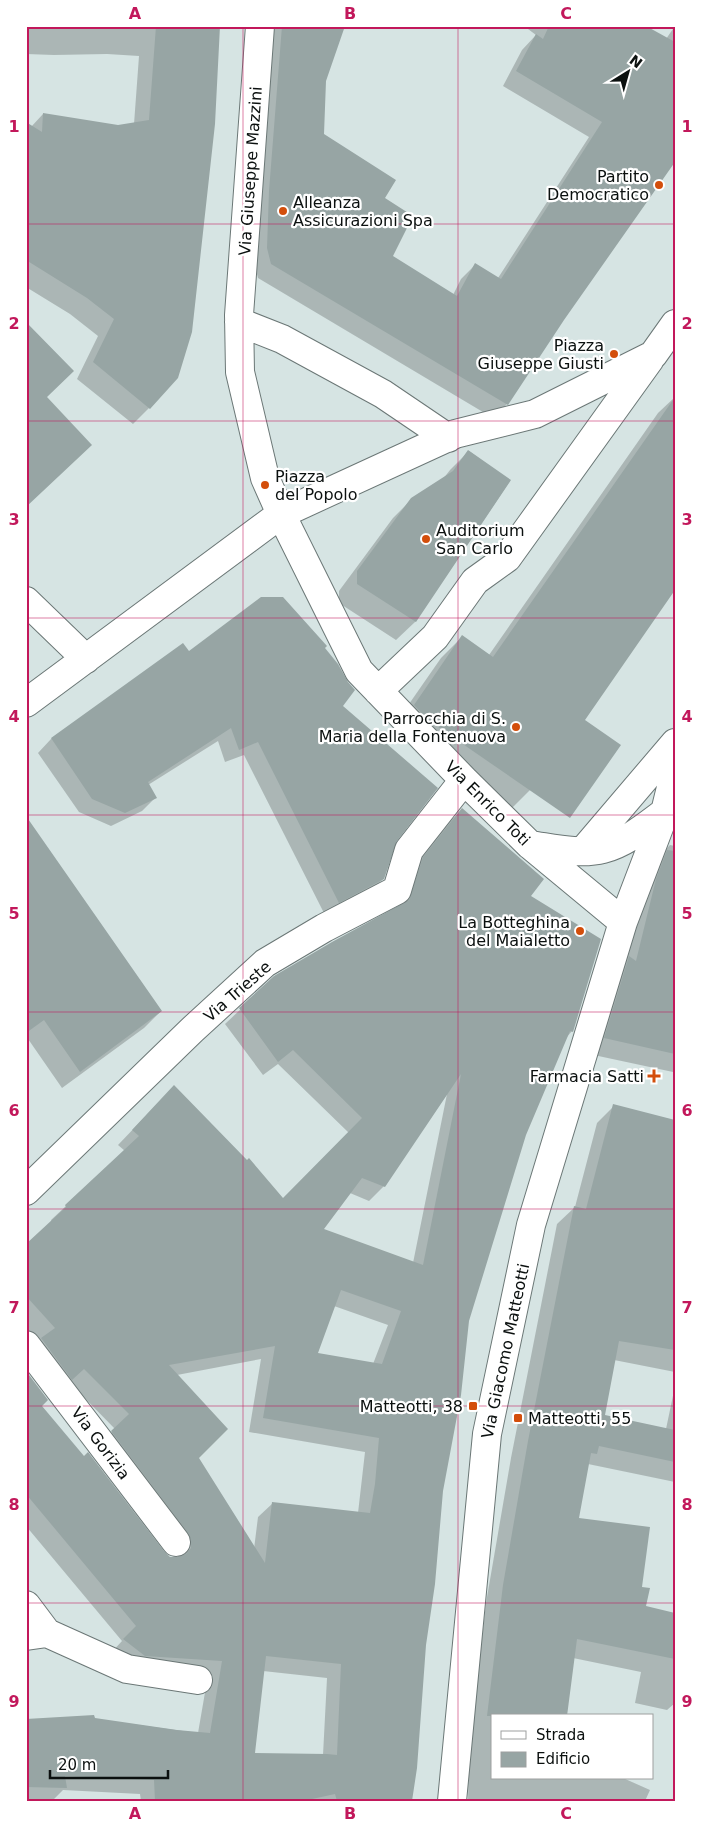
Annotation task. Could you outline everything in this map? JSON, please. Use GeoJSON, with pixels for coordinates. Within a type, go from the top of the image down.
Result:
{"type":"FeatureCollection","features":[{"type":"Feature","properties":{"kind":"street","name":"Via Giuseppe Mazzini"},"geometry":{"type":"LineString","coordinates":[[260,26],[239,319],[240,372],[265,478],[281,514]]}},
{"type":"Feature","properties":{"kind":"street"},"geometry":{"type":"LineString","coordinates":[[239,319],[282,338],[383,394],[448,438]]}},
{"type":"Feature","properties":{"kind":"street"},"geometry":{"type":"LineString","coordinates":[[378,691],[436,636],[475,581],[507,558],[675,324]]}},
{"type":"Feature","properties":{"kind":"street"},"geometry":{"type":"LineString","coordinates":[[34,697],[281,514],[323,490],[455,434],[535,414],[653,355]]}},
{"type":"Feature","properties":{"kind":"street","name":"Via Enrico Toti"},"geometry":{"type":"LineString","coordinates":[[281,514],[359,671],[464,780],[530,845],[622,922]]}},
{"type":"Feature","properties":{"kind":"street"},"geometry":{"type":"LineString","coordinates":[[26,601],[86,659]]}},
{"type":"Feature","properties":{"kind":"street"},"geometry":{"type":"LineString","coordinates":[[583,851],[675,743]]}},
{"type":"Feature","properties":{"kind":"street","name":"Via Giacomo Matteotti"},"geometry":{"type":"LineString","coordinates":[[458,1798],[487,1434],[531,1225],[622,922],[670,813],[675,771]]}},
{"type":"Feature","properties":{"kind":"street","name":"Via Trieste"},"geometry":{"type":"LineString","coordinates":[[26,1191],[192,1030],[265,964],[324,928],[397,890],[409,850],[464,780]]}},
{"type":"Feature","properties":{"kind":"street"},"geometry":{"type":"LineString","coordinates":[[530,845],[583,851],[602,849],[628,838],[670,813]]}},
{"type":"Feature","properties":{"kind":"street","name":"Via Gorizia"},"geometry":{"type":"LineString","coordinates":[[26,1345],[176,1542]]}},
{"type":"Feature","properties":{"kind":"street"},"geometry":{"type":"LineString","coordinates":[[26,1604],[37,1635],[127,1669],[198,1680]]}},
{"type":"Feature","properties":{"kind":"building"},"geometry":{"type":"Polygon","coordinates":[[[156,26],[220,26],[215,124],[192,332],[178,378],[150,409],[93,362],[114,319],[87,298],[26,260],[26,122],[42,132],[43,113],[118,125],[149,120],[156,26]]]}},
{"type":"Feature","properties":{"kind":"building"},"geometry":{"type":"Polygon","coordinates":[[[282,26],[345,26],[326,81],[324,134],[396,180],[385,198],[413,216],[393,256],[457,296],[475,263],[501,279],[602,122],[516,71],[536,34],[543,39],[549,26],[646,26],[675,42],[675,162],[564,320],[508,405],[271,264],[267,248],[269,191],[282,26]]]}},
{"type":"Feature","properties":{"kind":"building"},"geometry":{"type":"Polygon","coordinates":[[[26,322],[74,371],[47,397],[92,445],[26,507],[26,322]]]}},
{"type":"Feature","properties":{"kind":"building"},"geometry":{"type":"Polygon","coordinates":[[[675,397],[675,590],[585,720],[621,745],[570,818],[428,720],[414,705],[462,635],[493,657],[675,397]]]}},
{"type":"Feature","properties":{"kind":"building","name":"Auditorium San Carlo"},"geometry":{"type":"Polygon","coordinates":[[[468,450],[511,480],[416,622],[357,584],[357,571],[411,498],[453,471],[468,450]]]}},
{"type":"Feature","properties":{"kind":"building"},"geometry":{"type":"Polygon","coordinates":[[[261,597],[283,597],[327,646],[325,648],[355,690],[343,706],[438,788],[397,841],[384,879],[339,903],[258,742],[239,750],[231,728],[148,782],[157,798],[125,813],[92,799],[51,738],[183,643],[189,651],[261,597]]]}},
{"type":"Feature","properties":{"kind":"building"},"geometry":{"type":"Polygon","coordinates":[[[462,808],[544,879],[531,896],[601,939],[573,1032],[570,1031],[526,1135],[469,1321],[461,1395],[443,1491],[435,1584],[426,1645],[417,1768],[412,1801],[337,1801],[335,1794],[303,1801],[155,1801],[154,1780],[65,1776],[67,1788],[26,1787],[26,1719],[94,1715],[95,1718],[210,1733],[222,1661],[145,1656],[123,1639],[136,1626],[26,1494],[26,1371],[48,1400],[42,1406],[84,1456],[88,1452],[164,1551],[170,1557],[178,1557],[186,1554],[191,1548],[191,1540],[188,1533],[111,1431],[129,1414],[84,1369],[72,1380],[41,1338],[55,1328],[26,1296],[26,1244],[139,1136],[132,1130],[174,1085],[247,1160],[249,1158],[283,1198],[362,1118],[293,1050],[278,1062],[239,1008],[274,976],[409,900],[423,857],[462,808]],[[461,1074],[385,1187],[362,1178],[324,1229],[423,1265],[461,1074]],[[341,1290],[318,1353],[382,1364],[401,1311],[341,1290]],[[275,1346],[169,1365],[228,1429],[199,1458],[265,1563],[272,1502],[370,1513],[375,1484],[379,1438],[263,1418],[275,1346]],[[266,1656],[255,1753],[337,1755],[341,1664],[266,1656]]]}},
{"type":"Feature","properties":{"kind":"building"},"geometry":{"type":"Polygon","coordinates":[[[26,816],[162,1011],[80,1072],[44,1020],[26,1033],[26,816]]]}},
{"type":"Feature","properties":{"kind":"building"},"geometry":{"type":"Polygon","coordinates":[[[667,850],[675,851],[675,1054],[604,1038],[629,956],[636,961],[656,879],[667,850]]]}},
{"type":"Feature","properties":{"kind":"building"},"geometry":{"type":"Polygon","coordinates":[[[613,1104],[675,1120],[675,1350],[619,1341],[605,1415],[675,1430],[675,1462],[599,1446],[597,1454],[591,1453],[579,1518],[650,1527],[642,1587],[650,1588],[646,1606],[675,1613],[675,1659],[577,1639],[567,1714],[491,1714],[491,1716],[487,1716],[503,1585],[528,1441],[574,1206],[586,1209],[613,1104]]]}},
{"type":"Feature","properties":{"kind":"place","name":"Partito Democratico"},"geometry":{"type":"Point","coordinates":[659,185]}},
{"type":"Feature","properties":{"kind":"place","name":"Alleanza Assicurazioni Spa"},"geometry":{"type":"Point","coordinates":[283,211]}},
{"type":"Feature","properties":{"kind":"place","name":"Piazza Giuseppe Giusti"},"geometry":{"type":"Point","coordinates":[614,354]}},
{"type":"Feature","properties":{"kind":"place","name":"Piazza del Popolo"},"geometry":{"type":"Point","coordinates":[265,485]}},
{"type":"Feature","properties":{"kind":"place","name":"Auditorium San Carlo"},"geometry":{"type":"Point","coordinates":[426,539]}},
{"type":"Feature","properties":{"kind":"place","name":"Parrocchia di S. Maria della Fontenuova"},"geometry":{"type":"Point","coordinates":[516,727]}},
{"type":"Feature","properties":{"kind":"place","name":"La Botteghina del Maialetto"},"geometry":{"type":"Point","coordinates":[580,931]}},
{"type":"Feature","properties":{"kind":"place","name":"Farmacia Satti"},"geometry":{"type":"Point","coordinates":[654,1076]}},
{"type":"Feature","properties":{"kind":"place","name":"Matteotti, 38"},"geometry":{"type":"Point","coordinates":[473,1406]}},
{"type":"Feature","properties":{"kind":"place","name":"Matteotti, 55"},"geometry":{"type":"Point","coordinates":[518,1418]}}]}
